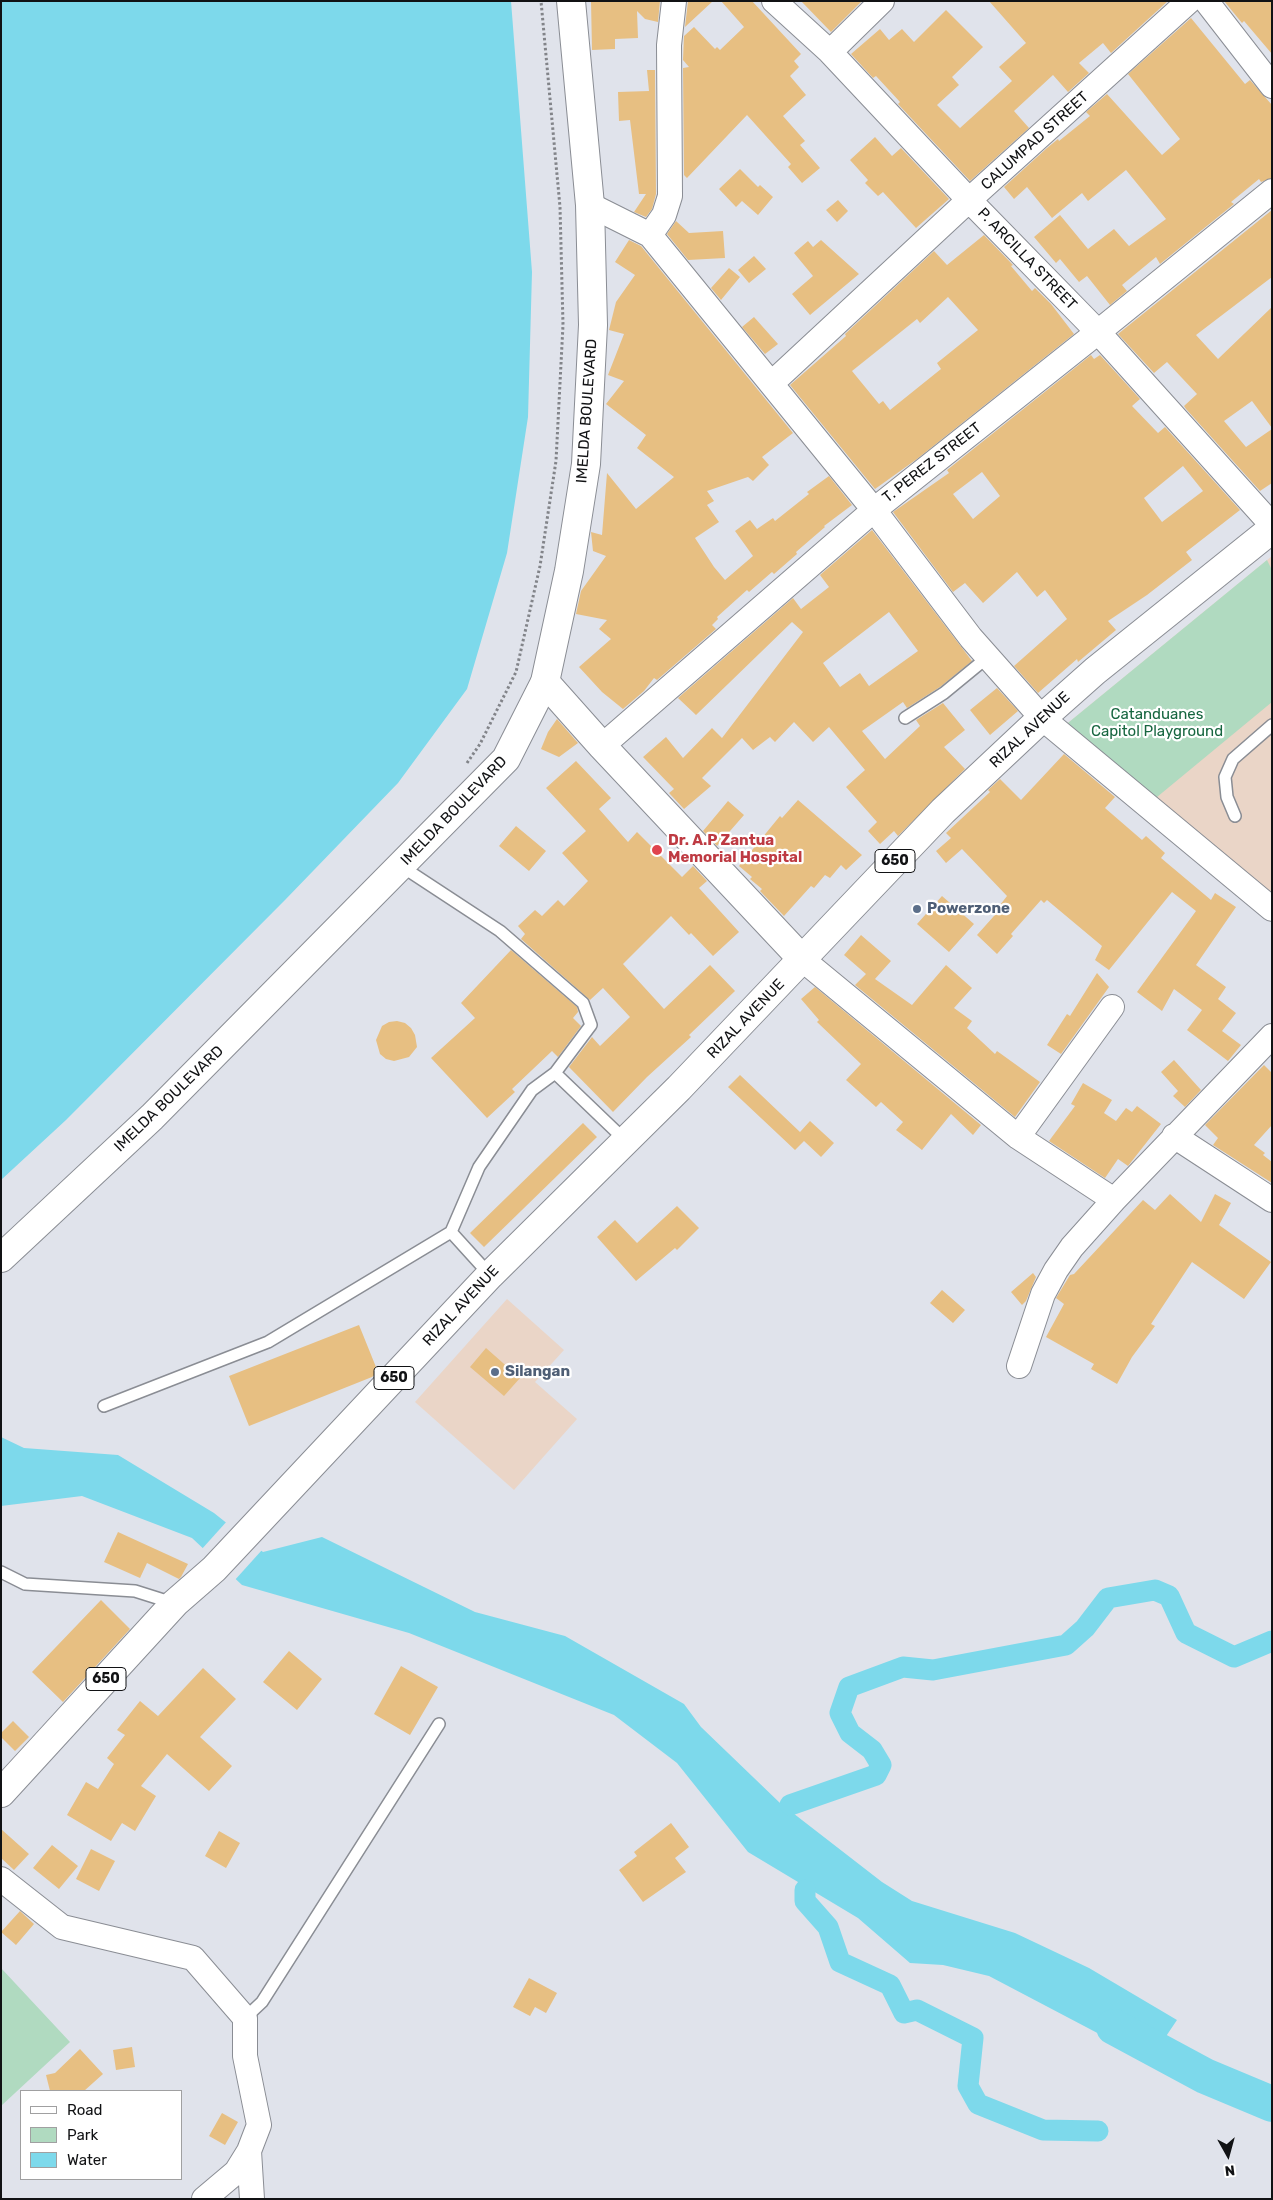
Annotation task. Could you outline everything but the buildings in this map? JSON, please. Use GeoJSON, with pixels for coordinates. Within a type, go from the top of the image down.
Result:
{"type":"FeatureCollection","features":[{"type":"Feature","properties":{"kind":"main road","name":"IMELDA BOULEVARD"},"geometry":{"type":"LineString","coordinates":[[1,1258],[152,1117],[506,759],[545,682],[569,571],[586,464],[593,325],[590,205],[571,1]]}},
{"type":"Feature","properties":{"kind":"main road","name":"RIZAL AVENUE"},"geometry":{"type":"LineString","coordinates":[[175,1603],[214,1569],[490,1275],[803,960],[943,811],[1042,718],[1160,618],[1272,527]]}},
{"type":"Feature","properties":{"kind":"main road"},"geometry":{"type":"LineString","coordinates":[[545,682],[602,746],[803,960]]}},
{"type":"Feature","properties":{"kind":"main road","name":"650"},"geometry":{"type":"LineString","coordinates":[[1,1793],[175,1603]]}},
{"type":"Feature","properties":{"kind":"street"},"geometry":{"type":"LineString","coordinates":[[650,236],[664,215],[670,196],[669,45],[674,1]]}},
{"type":"Feature","properties":{"kind":"street","name":"P. ARCILLA STREET"},"geometry":{"type":"LineString","coordinates":[[774,1],[830,52],[969,200],[1098,332],[1272,527]]}},
{"type":"Feature","properties":{"kind":"street"},"geometry":{"type":"LineString","coordinates":[[830,52],[882,1]]}},
{"type":"Feature","properties":{"kind":"street","name":"CALUMPAD STREET"},"geometry":{"type":"LineString","coordinates":[[772,383],[969,200],[1189,1]]}},
{"type":"Feature","properties":{"kind":"street"},"geometry":{"type":"LineString","coordinates":[[1206,1],[1272,86]]}},
{"type":"Feature","properties":{"kind":"street","name":"T. PEREZ STREET"},"geometry":{"type":"LineString","coordinates":[[602,746],[874,510],[1272,191]]}},
{"type":"Feature","properties":{"kind":"street"},"geometry":{"type":"LineString","coordinates":[[590,205],[650,236],[874,510],[971,638],[989,656],[1042,718],[1272,909]]}},
{"type":"Feature","properties":{"kind":"street"},"geometry":{"type":"LineString","coordinates":[[803,960],[1018,1137],[1114,1200]]}},
{"type":"Feature","properties":{"kind":"street"},"geometry":{"type":"LineString","coordinates":[[1018,1137],[1112,1007]]}},
{"type":"Feature","properties":{"kind":"street"},"geometry":{"type":"LineString","coordinates":[[1019,1366],[1043,1294],[1056,1270],[1114,1200],[1272,1036]]}},
{"type":"Feature","properties":{"kind":"street"},"geometry":{"type":"LineString","coordinates":[[1174,1136],[1272,1200]]}},
{"type":"Feature","properties":{"kind":"street"},"geometry":{"type":"LineString","coordinates":[[1,1879],[62,1927],[193,1958],[222,1988],[245,2018],[245,2056],[259,2125],[249,2151],[236,2172],[204,2199]]}},
{"type":"Feature","properties":{"kind":"street"},"geometry":{"type":"LineString","coordinates":[[249,2151],[252,2199]]}},
{"type":"Feature","properties":{"kind":"lane"},"geometry":{"type":"LineString","coordinates":[[905,718],[944,693],[989,656]]}},
{"type":"Feature","properties":{"kind":"lane"},"geometry":{"type":"LineString","coordinates":[[1235,816],[1227,797],[1225,777],[1233,759],[1272,725]]}},
{"type":"Feature","properties":{"kind":"lane"},"geometry":{"type":"LineString","coordinates":[[104,1406],[268,1342],[450,1232],[479,1167],[532,1090],[555,1073],[591,1025],[583,1003],[500,931],[401,866]]}},
{"type":"Feature","properties":{"kind":"lane"},"geometry":{"type":"LineString","coordinates":[[555,1073],[626,1140]]}},
{"type":"Feature","properties":{"kind":"lane"},"geometry":{"type":"LineString","coordinates":[[450,1232],[490,1275]]}},
{"type":"Feature","properties":{"kind":"lane"},"geometry":{"type":"LineString","coordinates":[[1,1572],[25,1584],[135,1591],[175,1603]]}},
{"type":"Feature","properties":{"kind":"lane"},"geometry":{"type":"LineString","coordinates":[[245,2018],[262,2002],[439,1724]]}},
{"type":"Feature","properties":{"kind":"path"},"geometry":{"type":"LineString","coordinates":[[516,672],[540,566],[556,460],[563,325],[560,207],[541,1]]}},
{"type":"Feature","properties":{"kind":"shaded area","name":"Catanduanes Capitol Playground"},"geometry":{"type":"Polygon","coordinates":[[[1272,556],[1272,898],[1063,727],[1272,556]]]}},
{"type":"Feature","properties":{"kind":"shaded area"},"geometry":{"type":"Polygon","coordinates":[[[507,1299],[564,1350],[535,1382],[577,1419],[514,1490],[415,1402],[507,1299]]]}},
{"type":"Feature","properties":{"kind":"green space","name":"Catanduanes Capitol Playground"},"geometry":{"type":"Polygon","coordinates":[[[1267,560],[1272,570],[1272,702],[1151,802],[1063,727],[1267,560]]]}},
{"type":"Feature","properties":{"kind":"green space"},"geometry":{"type":"Polygon","coordinates":[[[1,1968],[70,2042],[1,2106],[1,1968]]]}},
{"type":"Feature","properties":{"kind":"water"},"geometry":{"type":"Polygon","coordinates":[[[1,1],[511,1],[532,272],[528,417],[507,553],[467,689],[398,783],[285,900],[66,1120],[1,1180],[1,1]]]}},
{"type":"Feature","properties":{"kind":"water"},"geometry":{"type":"Polygon","coordinates":[[[1,1437],[24,1448],[118,1455],[214,1513],[263,1552],[322,1537],[475,1612],[565,1636],[684,1704],[701,1727],[780,1803],[882,1882],[912,1901],[1015,1933],[1089,1968],[1177,2020],[1148,2063],[1124,2047],[989,1976],[943,1965],[910,1963],[858,1918],[748,1852],[677,1763],[614,1715],[409,1633],[242,1585],[192,1538],[82,1496],[1,1506],[1,1437]]]}},
{"type":"Feature","properties":{"kind":"pier"},"geometry":{"type":"Polygon","coordinates":[[[228,1520],[262,1550],[234,1581],[201,1550],[228,1520]]]}},
{"type":"Feature","properties":{"kind":"waterway"},"geometry":{"type":"LineString","coordinates":[[790,1805],[876,1775],[881,1765],[872,1750],[850,1733],[840,1713],[849,1687],[903,1667],[933,1670],[1066,1645],[1085,1628],[1108,1598],[1155,1590],[1169,1596],[1186,1633],[1234,1657],[1272,1641]]}},
{"type":"Feature","properties":{"kind":"waterway"},"geometry":{"type":"LineString","coordinates":[[805,1890],[805,1901],[828,1927],[840,1962],[890,1985],[904,2013],[917,2010],[973,2038],[968,2086],[978,2104],[1043,2130],[1098,2131]]}},
{"type":"Feature","properties":{"kind":"waterway"},"geometry":{"type":"LineString","coordinates":[[1114,2027],[1205,2076],[1272,2104]]}},
{"type":"Feature","properties":{"kind":"place","name":"Dr. A.P Zantua Memorial Hospital"},"geometry":{"type":"Point","coordinates":[657,850]}},
{"type":"Feature","properties":{"kind":"place","name":"Powerzone"},"geometry":{"type":"Point","coordinates":[917,909]}},
{"type":"Feature","properties":{"kind":"place","name":"Silangan"},"geometry":{"type":"Point","coordinates":[495,1372]}}]}
